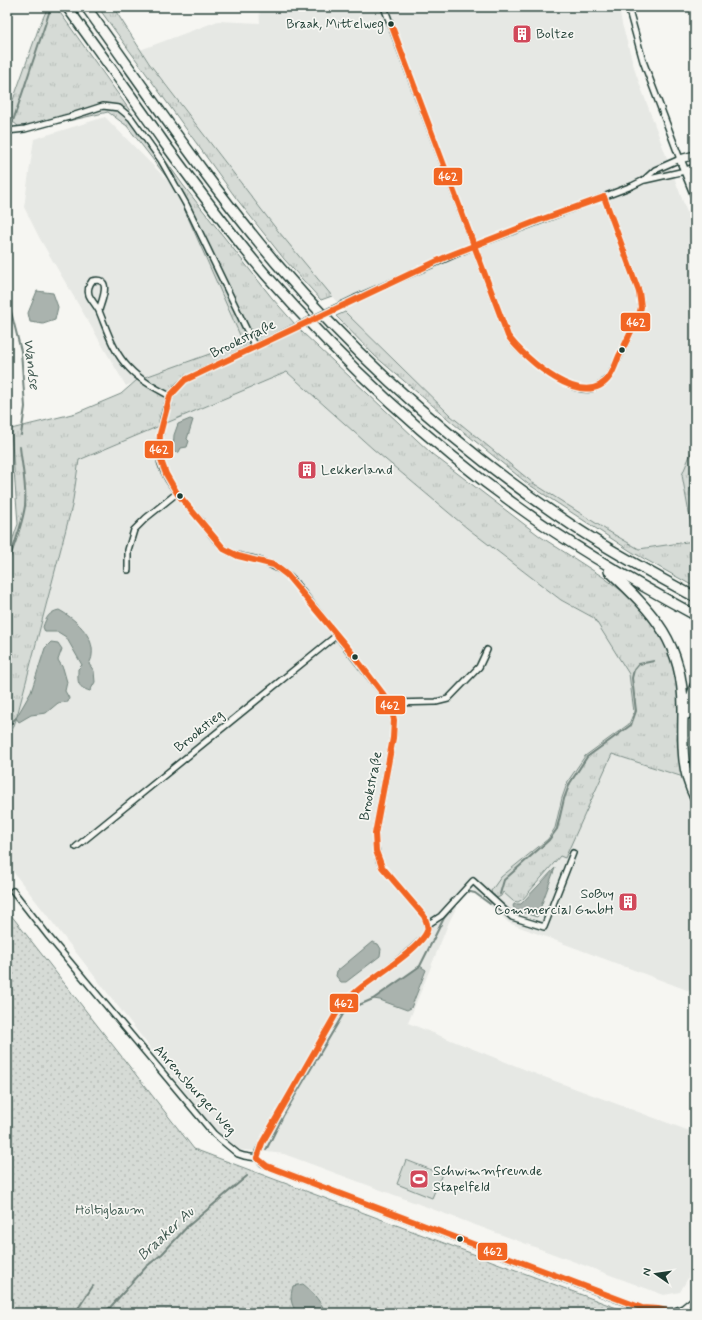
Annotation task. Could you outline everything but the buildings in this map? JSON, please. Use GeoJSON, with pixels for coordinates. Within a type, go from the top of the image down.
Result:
{"type":"FeatureCollection","features":[{"type":"Feature","properties":{"kind":"highway"},"geometry":{"type":"LineString","coordinates":[[67,7],[200,193],[265,274],[387,401],[451,456],[516,506],[596,559],[695,615]]}},
{"type":"Feature","properties":{"kind":"highway"},"geometry":{"type":"LineString","coordinates":[[86,7],[212,182],[276,263],[348,341],[404,395],[461,444],[524,492],[584,533],[639,567],[695,597]]}},
{"type":"Feature","properties":{"kind":"highway"},"geometry":{"type":"LineString","coordinates":[[596,559],[629,590],[655,619],[671,644],[678,664],[682,686],[682,741],[688,780],[695,798]]}},
{"type":"Feature","properties":{"kind":"highway"},"geometry":{"type":"LineString","coordinates":[[682,741],[689,703],[695,686]]}},
{"type":"Feature","properties":{"kind":"main road"},"geometry":{"type":"LineString","coordinates":[[695,155],[680,159],[695,196]]}},
{"type":"Feature","properties":{"kind":"main road"},"geometry":{"type":"LineString","coordinates":[[685,171],[695,168]]}},
{"type":"Feature","properties":{"kind":"street"},"geometry":{"type":"LineString","coordinates":[[384,7],[504,328],[512,342],[536,364],[564,384],[581,389],[595,388],[610,376],[637,323],[641,306],[639,292],[604,197]]}},
{"type":"Feature","properties":{"kind":"street"},"geometry":{"type":"LineString","coordinates":[[628,7],[643,61],[680,159]]}},
{"type":"Feature","properties":{"kind":"street"},"geometry":{"type":"LineString","coordinates":[[7,131],[25,129],[102,106],[119,108],[131,118],[161,160],[187,206],[256,347]]}},
{"type":"Feature","properties":{"kind":"street","name":"Brookstraße"},"geometry":{"type":"LineString","coordinates":[[644,180],[655,170],[680,159]]}},
{"type":"Feature","properties":{"kind":"street","name":"Brookstraße"},"geometry":{"type":"LineString","coordinates":[[427,925],[424,916],[382,867],[377,858],[375,846],[375,834],[393,738],[394,720],[390,703],[287,574],[274,565],[238,556],[224,549],[177,493],[166,474],[159,455],[160,434],[170,396],[185,380],[356,298],[474,246],[604,197],[644,180],[685,171]]}},
{"type":"Feature","properties":{"kind":"street"},"geometry":{"type":"LineString","coordinates":[[98,310],[105,292],[105,286],[102,281],[98,279],[92,280],[89,284],[89,295],[98,310],[119,356],[128,368],[148,385],[170,396]]}},
{"type":"Feature","properties":{"kind":"street"},"geometry":{"type":"LineString","coordinates":[[128,570],[128,550],[134,530],[146,518],[177,493]]}},
{"type":"Feature","properties":{"kind":"street","name":"Brookstieg"},"geometry":{"type":"LineString","coordinates":[[76,847],[337,635]]}},
{"type":"Feature","properties":{"kind":"street"},"geometry":{"type":"LineString","coordinates":[[390,703],[436,702],[448,699],[480,666],[487,650]]}},
{"type":"Feature","properties":{"kind":"street"},"geometry":{"type":"LineString","coordinates":[[257,1158],[262,1144],[340,1007],[358,990],[382,973],[425,936],[427,925],[441,916],[473,881],[512,917],[544,927],[573,853]]}},
{"type":"Feature","properties":{"kind":"street","name":"Ahrensburger Weg"},"geometry":{"type":"LineString","coordinates":[[13,890],[49,937],[214,1134],[238,1154],[257,1158],[262,1163],[274,1168],[653,1313]]}},
{"type":"Feature","properties":{"kind":"street","name":"Ahrensburger Weg"},"geometry":{"type":"LineString","coordinates":[[642,1308],[674,1312],[683,1308],[695,1298]]}},
{"type":"Feature","properties":{"kind":"shaded area"},"geometry":{"type":"Polygon","coordinates":[[[259,7],[619,7],[622,24],[636,74],[695,234],[695,443],[682,475],[694,541],[639,549],[533,483],[451,416],[345,312],[274,226],[140,50],[218,21],[260,23],[259,7]]]}},
{"type":"Feature","properties":{"kind":"shaded area"},"geometry":{"type":"Polygon","coordinates":[[[105,117],[175,188],[244,343],[146,377],[126,386],[40,239],[24,207],[34,139],[105,117]]]}},
{"type":"Feature","properties":{"kind":"shaded area"},"geometry":{"type":"Polygon","coordinates":[[[37,291],[53,293],[58,307],[55,320],[43,324],[30,322],[28,313],[37,291]]]}},
{"type":"Feature","properties":{"kind":"shaded area"},"geometry":{"type":"Polygon","coordinates":[[[287,372],[373,449],[467,528],[561,600],[594,618],[629,674],[634,712],[629,724],[597,749],[683,778],[695,808],[695,993],[509,923],[472,889],[459,902],[449,922],[408,1023],[536,1074],[695,1133],[695,1245],[688,1278],[680,1292],[664,1295],[284,1154],[240,1150],[216,1132],[7,864],[7,746],[16,720],[72,506],[79,460],[287,372]]]}},
{"type":"Feature","properties":{"kind":"shaded area"},"geometry":{"type":"Polygon","coordinates":[[[190,419],[193,420],[187,439],[189,441],[187,447],[181,448],[179,452],[176,453],[173,450],[174,435],[178,424],[190,419]]]}},
{"type":"Feature","properties":{"kind":"shaded area"},"geometry":{"type":"Polygon","coordinates":[[[59,610],[82,628],[90,641],[92,655],[89,664],[94,671],[95,682],[90,691],[82,688],[79,683],[78,669],[82,665],[66,637],[58,632],[45,632],[43,627],[48,616],[59,610]]]}},
{"type":"Feature","properties":{"kind":"shaded area"},"geometry":{"type":"Polygon","coordinates":[[[51,642],[58,643],[62,649],[58,660],[63,668],[67,682],[65,691],[69,698],[68,702],[58,703],[46,713],[31,715],[19,722],[16,718],[31,692],[45,648],[51,642]]]}},
{"type":"Feature","properties":{"kind":"shaded area"},"geometry":{"type":"Polygon","coordinates":[[[555,868],[537,917],[515,910],[513,906],[514,904],[521,904],[555,868]]]}},
{"type":"Feature","properties":{"kind":"shaded area"},"geometry":{"type":"Polygon","coordinates":[[[372,942],[378,944],[381,949],[380,956],[346,982],[341,982],[336,976],[337,971],[372,942]]]}},
{"type":"Feature","properties":{"kind":"shaded area"},"geometry":{"type":"Polygon","coordinates":[[[420,966],[426,970],[411,1008],[407,1010],[380,1000],[373,999],[420,966]]]}},
{"type":"Feature","properties":{"kind":"shaded area"},"geometry":{"type":"Polygon","coordinates":[[[303,1284],[317,1299],[324,1309],[324,1313],[297,1313],[292,1303],[292,1290],[293,1286],[303,1284]]]}},
{"type":"Feature","properties":{"kind":"green space"},"geometry":{"type":"Polygon","coordinates":[[[48,7],[56,7],[183,185],[272,298],[302,332],[432,454],[541,537],[603,577],[626,594],[650,619],[660,633],[670,652],[677,681],[679,700],[677,739],[683,777],[612,754],[565,858],[560,856],[523,899],[518,902],[513,901],[503,892],[501,896],[497,898],[491,891],[501,877],[548,839],[555,828],[562,798],[568,781],[585,756],[629,724],[634,712],[629,674],[594,618],[561,600],[467,528],[373,449],[287,372],[79,460],[72,506],[16,720],[7,745],[7,555],[18,524],[11,429],[76,413],[121,394],[137,380],[243,342],[175,188],[127,126],[108,112],[24,131],[7,117],[39,27],[48,7]]]}},
{"type":"Feature","properties":{"kind":"green space"},"geometry":{"type":"Polygon","coordinates":[[[98,7],[113,7],[149,63],[274,226],[332,296],[321,300],[284,259],[236,198],[98,7]]]}},
{"type":"Feature","properties":{"kind":"green space"},"geometry":{"type":"Polygon","coordinates":[[[345,312],[451,416],[533,483],[639,549],[694,541],[682,475],[695,443],[695,587],[632,552],[528,484],[454,424],[375,356],[336,316],[345,312]]]}},
{"type":"Feature","properties":{"kind":"green space","name":"Höltigbaum"},"geometry":{"type":"Polygon","coordinates":[[[7,910],[194,1149],[630,1313],[7,1313],[7,910]]]}},
{"type":"Feature","properties":{"kind":"green space","name":"Schwimmfreunde Stapelfeld"},"geometry":{"type":"Polygon","coordinates":[[[406,1160],[442,1174],[432,1198],[397,1184],[406,1160]]]}},
{"type":"Feature","properties":{"kind":"waterway","name":"Wandse"},"geometry":{"type":"LineString","coordinates":[[11,127],[50,10]]}},
{"type":"Feature","properties":{"kind":"waterway","name":"Wandse"},"geometry":{"type":"LineString","coordinates":[[7,143],[10,134]]}},
{"type":"Feature","properties":{"kind":"waterway","name":"Wandse"},"geometry":{"type":"LineString","coordinates":[[7,296],[21,351],[25,407],[21,435]]}},
{"type":"Feature","properties":{"kind":"waterway","name":"Wandse"},"geometry":{"type":"LineString","coordinates":[[7,565],[20,528],[25,506],[25,484],[20,447]]}},
{"type":"Feature","properties":{"kind":"waterway","name":"Braaker Au"},"geometry":{"type":"LineString","coordinates":[[695,465],[690,480],[695,504]]}},
{"type":"Feature","properties":{"kind":"waterway","name":"Braaker Au"},"geometry":{"type":"LineString","coordinates":[[500,894],[504,880],[549,840],[557,829],[564,799],[570,783],[587,757],[631,725],[636,711],[632,678],[634,670],[639,664],[654,661]]}},
{"type":"Feature","properties":{"kind":"waterway"},"geometry":{"type":"LineString","coordinates":[[7,727],[16,718]]}},
{"type":"Feature","properties":{"kind":"waterway","name":"Braaker Au"},"geometry":{"type":"LineString","coordinates":[[465,893],[466,891],[475,893],[490,904]]}},
{"type":"Feature","properties":{"kind":"waterway","name":"Braaker Au"},"geometry":{"type":"LineString","coordinates":[[266,1150],[283,1116],[345,1011],[373,999],[420,966],[444,918],[461,898]]}},
{"type":"Feature","properties":{"kind":"waterway","name":"Braaker Au"},"geometry":{"type":"LineString","coordinates":[[105,1313],[147,1266],[162,1254],[187,1227],[247,1176]]}},
{"type":"Feature","properties":{"kind":"waterway"},"geometry":{"type":"LineString","coordinates":[[75,1313],[93,1286]]}},
{"type":"Feature","properties":{"kind":"transit line","name":"462"},"geometry":{"type":"LineString","coordinates":[[391,24],[508,336],[516,346],[541,369],[571,386],[586,389],[599,386],[610,376],[639,315],[641,307],[639,292],[604,197]]}},
{"type":"Feature","properties":{"kind":"transit line","name":"462"},"geometry":{"type":"LineString","coordinates":[[257,1158],[262,1143],[340,1007],[358,990],[407,954],[423,938],[428,929],[424,916],[382,867],[376,851],[375,834],[393,738],[394,720],[390,703],[351,652],[287,575],[274,565],[238,556],[224,549],[177,493],[166,474],[159,455],[160,434],[170,396],[185,380],[448,256],[537,221],[604,197]]}},
{"type":"Feature","properties":{"kind":"transit line","name":"462"},"geometry":{"type":"LineString","coordinates":[[257,1158],[267,1166],[642,1308],[658,1309],[676,1313]]}},
{"type":"Feature","properties":{"kind":"place","name":"Braak, Mittelweg"},"geometry":{"type":"Point","coordinates":[391,24]}},
{"type":"Feature","properties":{"kind":"place","name":"Boltze"},"geometry":{"type":"Point","coordinates":[522,34]}},
{"type":"Feature","properties":{"kind":"place","name":"Lekkerland"},"geometry":{"type":"Point","coordinates":[307,470]}},
{"type":"Feature","properties":{"kind":"place","name":"SoBuy Commercial GmbH"},"geometry":{"type":"Point","coordinates":[628,902]}},
{"type":"Feature","properties":{"kind":"place","name":"Schwimmfreunde Stapelfeld"},"geometry":{"type":"Point","coordinates":[419,1179]}}]}
